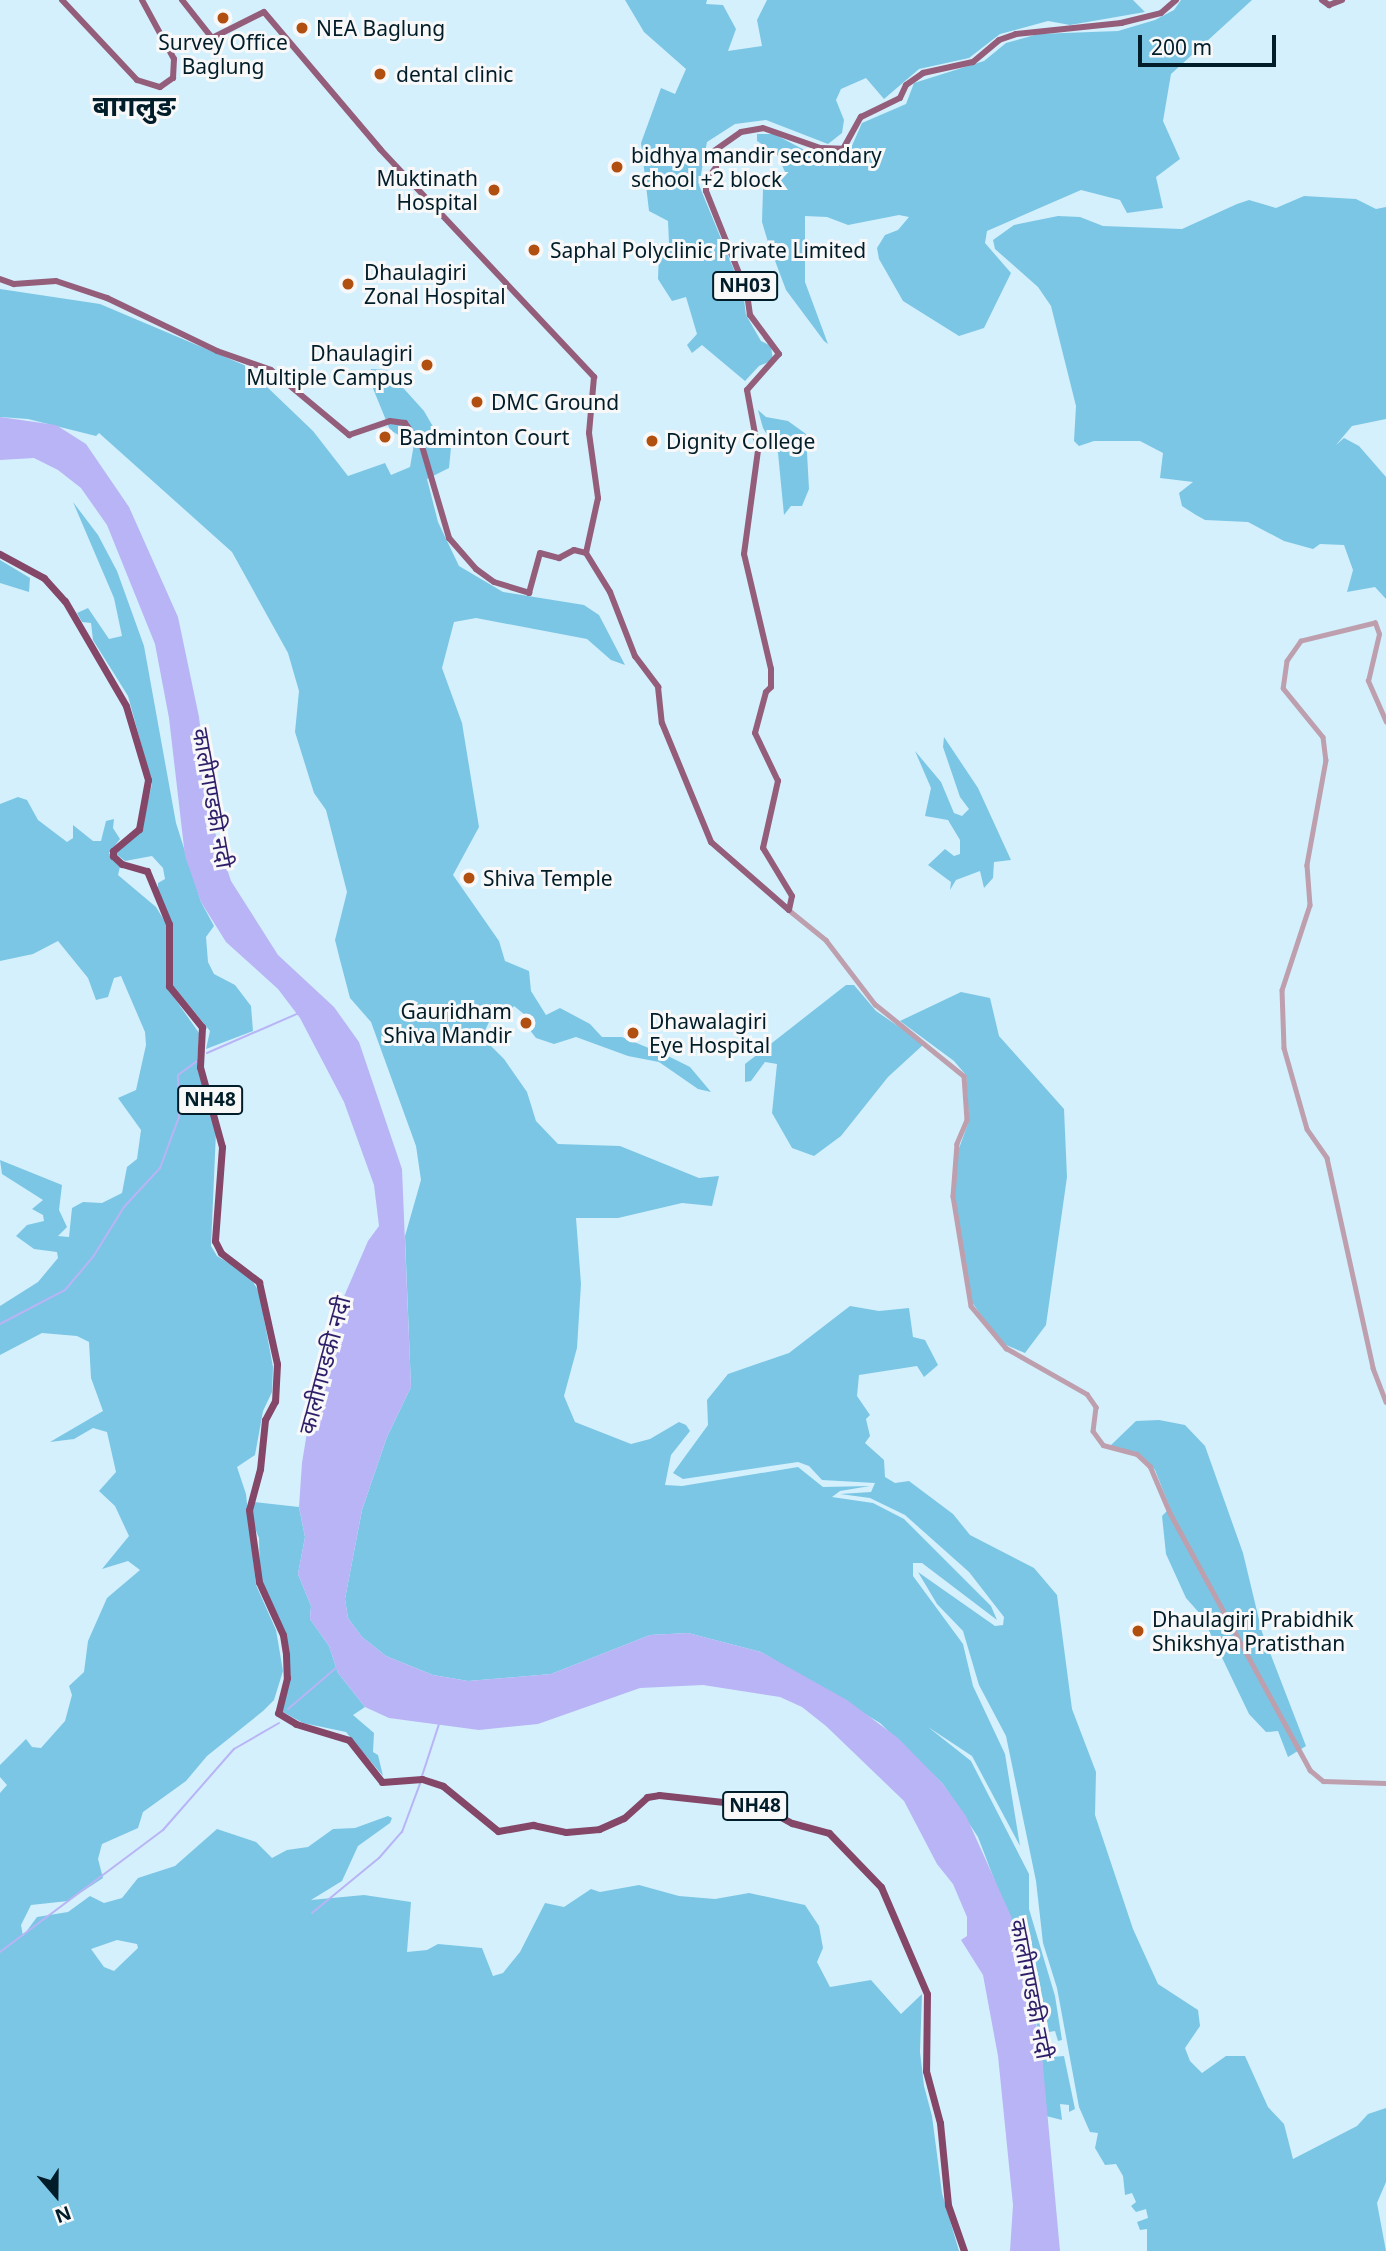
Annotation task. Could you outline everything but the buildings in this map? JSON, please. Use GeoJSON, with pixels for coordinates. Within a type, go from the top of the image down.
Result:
{"type":"FeatureCollection","features":[{"type":"Feature","properties":{"kind":"highway","name":"NH48"},"geometry":{"type":"LineString","coordinates":[[0,554],[44,578],[65,601],[126,706],[148,780],[139,830],[113,856],[122,864],[147,871],[169,924],[169,986],[202,1027],[200,1067],[222,1147],[215,1241],[221,1253],[258,1282],[277,1364],[275,1401],[265,1420],[259,1474],[248,1510],[258,1551],[259,1582],[285,1647],[287,1678],[276,1709],[280,1716],[349,1740],[382,1782],[422,1779],[443,1786],[498,1831],[533,1825],[566,1832],[605,1828],[624,1818],[643,1799],[659,1795],[761,1807],[792,1823],[829,1833],[881,1887],[927,1994],[926,2071],[940,2123],[943,2182],[964,2251]]}},
{"type":"Feature","properties":{"kind":"main road"},"geometry":{"type":"LineString","coordinates":[[62,0],[137,80],[160,87],[173,78],[174,59],[142,0]]}},
{"type":"Feature","properties":{"kind":"main road"},"geometry":{"type":"LineString","coordinates":[[182,0],[212,38],[264,12],[380,149],[594,377],[589,433],[598,498],[586,553],[610,592],[635,656],[658,687],[662,723],[711,842],[789,909]]}},
{"type":"Feature","properties":{"kind":"main road","name":"NH03"},"geometry":{"type":"LineString","coordinates":[[789,909],[792,896],[762,840],[778,781],[755,733],[766,692],[771,687],[771,669],[744,554],[758,450],[747,390],[779,354],[750,315],[747,293],[706,191],[706,181],[716,167],[714,151],[741,132],[763,128],[820,148],[843,149],[861,117],[893,103],[914,77],[972,62],[999,40],[1016,34],[1121,23],[1161,13],[1175,0]]}},
{"type":"Feature","properties":{"kind":"main road"},"geometry":{"type":"LineString","coordinates":[[1322,0],[1329,5],[1342,0]]}},
{"type":"Feature","properties":{"kind":"main road"},"geometry":{"type":"LineString","coordinates":[[0,279],[14,284],[56,281],[107,298],[217,351],[271,370],[349,435],[390,421],[405,423],[422,446],[449,538],[476,569],[494,582],[529,593],[540,553],[559,558],[574,550],[586,553]]}},
{"type":"Feature","properties":{"kind":"street"},"geometry":{"type":"LineString","coordinates":[[1386,722],[1368,681],[1379,634],[1375,623],[1301,641],[1287,661],[1283,688],[1323,737],[1326,761],[1307,865],[1310,905],[1282,990],[1284,1048],[1307,1129],[1327,1158],[1375,1376],[1386,1402]]}},
{"type":"Feature","properties":{"kind":"street"},"geometry":{"type":"LineString","coordinates":[[789,909],[826,940],[875,1004],[964,1076],[967,1120],[957,1144],[953,1196],[966,1291],[976,1313],[1006,1348],[1087,1394],[1096,1407],[1093,1431],[1103,1445],[1137,1454],[1150,1466],[1170,1513],[1310,1770],[1323,1781],[1386,1783]]}},
{"type":"Feature","properties":{"kind":"shaded area"},"geometry":{"type":"Polygon","coordinates":[[[625,0],[707,0],[706,4],[723,5],[736,29],[728,51],[762,46],[757,20],[767,0],[1133,0],[1145,12],[1070,25],[1048,21],[1000,34],[969,58],[919,69],[884,99],[866,78],[841,89],[836,100],[844,120],[842,133],[828,144],[766,120],[735,124],[707,142],[699,185],[743,292],[746,315],[761,341],[771,346],[773,360],[759,366],[745,381],[702,345],[692,353],[687,345],[697,334],[686,297],[672,301],[658,279],[659,252],[669,243],[668,221],[649,211],[641,143],[661,88],[675,94],[686,69],[644,32],[625,0]]]}},
{"type":"Feature","properties":{"kind":"shaded area"},"geometry":{"type":"Polygon","coordinates":[[[1181,0],[1252,0],[1171,74],[1163,121],[1180,159],[1156,177],[1163,208],[1127,213],[1120,200],[1081,190],[987,231],[985,243],[1011,273],[984,328],[959,336],[903,301],[879,259],[877,248],[885,235],[898,230],[909,217],[899,215],[848,225],[827,217],[805,216],[805,282],[828,344],[824,341],[786,290],[768,242],[762,222],[763,189],[785,172],[777,154],[757,141],[757,134],[774,134],[829,163],[847,157],[862,123],[906,104],[914,83],[984,61],[1006,43],[1038,34],[1118,31],[1155,20],[1174,10],[1181,0]]]}},
{"type":"Feature","properties":{"kind":"shaded area"},"geometry":{"type":"Polygon","coordinates":[[[1304,196],[1356,199],[1376,209],[1386,207],[1386,419],[1352,426],[1336,445],[1344,438],[1359,446],[1386,477],[1386,599],[1375,587],[1347,592],[1353,570],[1344,545],[1320,544],[1313,549],[1284,541],[1248,522],[1205,520],[1196,515],[1182,506],[1179,493],[1193,482],[1160,478],[1163,453],[1140,441],[1094,441],[1079,446],[1074,441],[1076,406],[1051,306],[1038,287],[995,249],[993,240],[1014,225],[1058,216],[1080,217],[1103,226],[1182,229],[1249,200],[1276,208],[1304,196]]]}},
{"type":"Feature","properties":{"kind":"shaded area"},"geometry":{"type":"Polygon","coordinates":[[[0,289],[100,304],[244,365],[313,431],[348,476],[385,463],[391,475],[410,467],[414,444],[390,430],[372,386],[371,369],[387,370],[424,411],[439,437],[452,437],[449,468],[427,479],[438,522],[459,566],[503,592],[584,605],[599,615],[625,665],[611,660],[587,639],[476,618],[454,622],[442,668],[462,723],[479,827],[453,875],[499,941],[505,961],[529,971],[531,991],[546,1015],[560,1008],[590,1024],[602,1037],[622,1037],[668,1056],[690,1067],[711,1092],[698,1089],[659,1062],[628,1056],[576,1037],[554,1044],[536,1038],[529,1029],[535,1023],[514,1006],[502,1020],[489,1022],[482,1037],[504,1059],[527,1092],[536,1121],[558,1144],[620,1146],[699,1178],[719,1176],[712,1206],[682,1203],[618,1218],[576,1218],[581,1284],[577,1348],[564,1396],[575,1422],[631,1444],[650,1439],[679,1422],[686,1425],[690,1431],[671,1455],[665,1485],[682,1486],[798,1467],[823,1487],[870,1486],[840,1491],[832,1497],[873,1503],[904,1519],[991,1606],[997,1620],[922,1563],[913,1563],[913,1576],[963,1644],[973,1686],[1005,1754],[1020,1846],[972,1756],[928,1727],[971,1761],[1029,1874],[1029,1909],[1055,1996],[1062,2040],[1058,2041],[1055,2031],[1049,2032],[1052,2057],[1064,2056],[1075,2109],[1069,2112],[1069,2105],[1060,2104],[1062,2120],[1046,2116],[1041,2045],[1020,1947],[978,1837],[943,1784],[880,1723],[761,1652],[688,1633],[650,1635],[551,1674],[468,1681],[433,1675],[386,1656],[362,1637],[348,1618],[345,1599],[362,1510],[387,1437],[411,1387],[405,1236],[421,1180],[416,1146],[371,1022],[350,998],[335,940],[347,892],[326,810],[314,793],[295,732],[299,691],[288,653],[232,552],[99,433],[96,436],[28,419],[0,417],[0,289]]]}},
{"type":"Feature","properties":{"kind":"shaded area"},"geometry":{"type":"Polygon","coordinates":[[[758,410],[766,417],[788,421],[806,434],[809,489],[802,506],[791,506],[784,515],[778,453],[763,428],[758,410]]]}},
{"type":"Feature","properties":{"kind":"shaded area"},"geometry":{"type":"Polygon","coordinates":[[[73,502],[98,535],[117,571],[144,646],[176,823],[201,902],[214,926],[206,937],[208,962],[214,974],[235,985],[251,1006],[253,1031],[206,1049],[210,1031],[171,983],[173,927],[158,891],[158,883],[165,879],[163,868],[152,856],[125,861],[115,853],[141,831],[152,784],[128,696],[93,640],[91,623],[82,622],[77,613],[88,608],[109,639],[122,636],[114,598],[73,502]]]}},
{"type":"Feature","properties":{"kind":"shaded area"},"geometry":{"type":"Polygon","coordinates":[[[0,560],[30,578],[29,592],[0,583],[0,560]]]}},
{"type":"Feature","properties":{"kind":"shaded area"},"geometry":{"type":"Polygon","coordinates":[[[944,737],[978,788],[1011,860],[994,862],[993,878],[984,888],[980,871],[956,880],[950,890],[951,882],[928,865],[945,849],[954,856],[960,854],[960,840],[948,820],[925,816],[931,788],[915,751],[941,782],[954,813],[962,816],[969,809],[960,797],[943,747],[944,737]]]}},
{"type":"Feature","properties":{"kind":"shaded area"},"geometry":{"type":"Polygon","coordinates":[[[18,797],[27,800],[38,820],[67,842],[73,838],[73,825],[93,841],[101,841],[106,821],[114,819],[113,828],[120,839],[109,853],[120,867],[118,875],[156,907],[167,925],[166,986],[199,1033],[197,1065],[216,1132],[211,1246],[217,1256],[249,1275],[259,1292],[273,1367],[272,1392],[263,1411],[255,1455],[237,1467],[246,1494],[256,1585],[276,1630],[283,1671],[274,1700],[263,1711],[207,1756],[186,1781],[143,1812],[138,1828],[102,1844],[98,1859],[103,1878],[68,1901],[31,1905],[21,1925],[23,1936],[37,1917],[68,1912],[90,1896],[104,1903],[122,1898],[138,1878],[175,1866],[217,1829],[256,1842],[272,1858],[287,1850],[308,1847],[333,1829],[355,1828],[388,1816],[392,1818],[390,1823],[358,1846],[342,1881],[311,1900],[364,1895],[411,1902],[407,1952],[427,1950],[438,1944],[482,1948],[493,1976],[503,1973],[520,1952],[545,1903],[564,1907],[591,1889],[600,1892],[639,1885],[679,1896],[715,1899],[749,1893],[805,1905],[819,1926],[823,1948],[817,1962],[830,1987],[871,1980],[901,2014],[922,1994],[920,2052],[924,2086],[932,2116],[942,2193],[959,2251],[0,2251],[0,1793],[7,1785],[0,1777],[0,1765],[26,1739],[32,1747],[41,1748],[65,1721],[72,1695],[69,1686],[84,1672],[88,1641],[107,1598],[140,1570],[128,1561],[102,1569],[129,1536],[115,1506],[99,1491],[116,1472],[107,1432],[93,1428],[74,1439],[50,1442],[103,1411],[91,1378],[89,1342],[77,1336],[42,1333],[0,1355],[0,1306],[38,1282],[58,1258],[57,1252],[34,1249],[16,1236],[27,1225],[44,1221],[43,1215],[32,1209],[43,1200],[2,1174],[0,1160],[62,1185],[59,1210],[67,1227],[58,1236],[69,1237],[72,1208],[83,1202],[102,1203],[122,1193],[127,1167],[137,1159],[141,1130],[118,1098],[136,1090],[146,1045],[145,1032],[121,976],[114,978],[108,997],[96,1000],[88,978],[58,941],[33,954],[0,961],[0,804],[18,797]],[[117,1940],[91,1949],[104,1967],[114,1971],[138,1948],[137,1944],[117,1940]]]}},
{"type":"Feature","properties":{"kind":"shaded area"},"geometry":{"type":"Polygon","coordinates":[[[846,985],[854,985],[876,1011],[924,1044],[888,1077],[841,1136],[814,1156],[792,1148],[772,1113],[777,1064],[765,1062],[751,1081],[745,1082],[745,1064],[846,985]]]}},
{"type":"Feature","properties":{"kind":"shaded area"},"geometry":{"type":"Polygon","coordinates":[[[961,992],[990,998],[999,1036],[1064,1109],[1067,1177],[1046,1325],[1025,1353],[1006,1345],[969,1298],[955,1196],[958,1151],[969,1121],[966,1075],[954,1061],[900,1021],[961,992]]]}},
{"type":"Feature","properties":{"kind":"shaded area"},"geometry":{"type":"Polygon","coordinates":[[[850,1306],[879,1311],[909,1308],[913,1337],[925,1340],[938,1365],[924,1377],[917,1366],[859,1375],[857,1396],[870,1415],[866,1419],[870,1436],[865,1443],[884,1460],[885,1477],[895,1483],[909,1481],[953,1514],[970,1535],[1034,1568],[1057,1595],[1072,1709],[1096,1772],[1095,1815],[1133,1929],[1158,1984],[1198,2010],[1200,2026],[1185,2048],[1190,2061],[1202,2073],[1226,2056],[1245,2056],[1268,2107],[1284,2124],[1293,2159],[1357,2126],[1368,2114],[1386,2108],[1386,2182],[1377,2203],[1386,2251],[1147,2251],[1147,2229],[1140,2230],[1137,2222],[1148,2218],[1146,2209],[1136,2212],[1131,2206],[1136,2202],[1132,2193],[1125,2195],[1123,2176],[1116,2164],[1105,2165],[1095,2148],[1098,2133],[1090,2132],[1079,2107],[1057,1988],[1043,1943],[1036,1881],[1006,1736],[979,1685],[963,1631],[937,1604],[918,1572],[995,1626],[1003,1625],[1004,1617],[969,1572],[905,1515],[870,1498],[840,1494],[871,1492],[875,1483],[822,1480],[809,1466],[798,1462],[683,1479],[673,1473],[708,1425],[707,1400],[728,1374],[789,1353],[850,1306]]]}},
{"type":"Feature","properties":{"kind":"shaded area"},"geometry":{"type":"Polygon","coordinates":[[[1159,1420],[1185,1425],[1205,1446],[1243,1553],[1262,1632],[1306,1746],[1288,1757],[1278,1731],[1266,1732],[1249,1714],[1202,1616],[1186,1598],[1166,1554],[1162,1516],[1170,1508],[1155,1470],[1139,1453],[1110,1446],[1136,1421],[1159,1420]]]}},
{"type":"Feature","properties":{"kind":"shaded area"},"geometry":{"type":"Polygon","coordinates":[[[253,1502],[299,1507],[305,1537],[298,1574],[311,1606],[310,1619],[329,1646],[338,1673],[365,1707],[353,1715],[374,1733],[373,1752],[378,1755],[383,1776],[346,1732],[303,1723],[281,1711],[288,1668],[275,1613],[260,1579],[259,1538],[250,1516],[253,1502]]]}},
{"type":"Feature","properties":{"kind":"water","name":"कालीगण्डकी नदी"},"geometry":{"type":"Polygon","coordinates":[[[0,417],[56,425],[86,444],[129,507],[178,617],[199,717],[211,820],[231,881],[278,955],[334,1007],[359,1042],[402,1169],[411,1387],[387,1437],[362,1510],[345,1599],[348,1618],[362,1637],[386,1656],[433,1675],[468,1681],[551,1674],[650,1635],[688,1633],[761,1652],[847,1700],[898,1738],[943,1784],[966,1816],[1011,1916],[1041,2045],[1060,2251],[1010,2251],[1013,2205],[998,2056],[983,1975],[961,1940],[967,1936],[967,1917],[953,1884],[937,1864],[904,1801],[826,1726],[802,1707],[780,1697],[703,1685],[640,1688],[538,1724],[479,1730],[389,1718],[365,1707],[338,1673],[329,1646],[310,1619],[311,1606],[298,1574],[305,1537],[299,1507],[302,1463],[320,1352],[368,1241],[379,1226],[374,1185],[344,1102],[300,1018],[278,989],[226,942],[201,902],[185,856],[169,718],[155,644],[107,525],[81,488],[58,470],[34,458],[0,460],[0,417]]]}},
{"type":"Feature","properties":{"kind":"waterway"},"geometry":{"type":"LineString","coordinates":[[207,1053],[299,1013]]}},
{"type":"Feature","properties":{"kind":"waterway"},"geometry":{"type":"LineString","coordinates":[[0,1324],[65,1290],[93,1257],[124,1207],[160,1168],[179,1117],[178,1075],[197,1061]]}},
{"type":"Feature","properties":{"kind":"waterway"},"geometry":{"type":"LineString","coordinates":[[288,1709],[337,1667]]}},
{"type":"Feature","properties":{"kind":"waterway"},"geometry":{"type":"LineString","coordinates":[[422,1776],[440,1721]]}},
{"type":"Feature","properties":{"kind":"waterway"},"geometry":{"type":"LineString","coordinates":[[0,1952],[163,1830],[234,1749],[279,1723]]}},
{"type":"Feature","properties":{"kind":"waterway"},"geometry":{"type":"LineString","coordinates":[[312,1913],[379,1858],[402,1832],[421,1781]]}},
{"type":"Feature","properties":{"kind":"place","name":"Survey Office Baglung"},"geometry":{"type":"Point","coordinates":[223,18]}},
{"type":"Feature","properties":{"kind":"place","name":"NEA Baglung"},"geometry":{"type":"Point","coordinates":[302,28]}},
{"type":"Feature","properties":{"kind":"place","name":"dental clinic"},"geometry":{"type":"Point","coordinates":[380,74]}},
{"type":"Feature","properties":{"kind":"place","name":"bidhya mandir secondary school +2 block"},"geometry":{"type":"Point","coordinates":[617,167]}},
{"type":"Feature","properties":{"kind":"place","name":"Muktinath Hospital"},"geometry":{"type":"Point","coordinates":[494,190]}},
{"type":"Feature","properties":{"kind":"place","name":"Saphal Polyclinic Private Limited"},"geometry":{"type":"Point","coordinates":[534,250]}},
{"type":"Feature","properties":{"kind":"place","name":"Dhaulagiri Zonal Hospital"},"geometry":{"type":"Point","coordinates":[348,284]}},
{"type":"Feature","properties":{"kind":"place","name":"Dhaulagiri Multiple Campus"},"geometry":{"type":"Point","coordinates":[427,365]}},
{"type":"Feature","properties":{"kind":"place","name":"DMC Ground"},"geometry":{"type":"Point","coordinates":[477,402]}},
{"type":"Feature","properties":{"kind":"place","name":"Badminton Court"},"geometry":{"type":"Point","coordinates":[385,437]}},
{"type":"Feature","properties":{"kind":"place","name":"Dignity College"},"geometry":{"type":"Point","coordinates":[652,441]}},
{"type":"Feature","properties":{"kind":"place","name":"Shiva Temple"},"geometry":{"type":"Point","coordinates":[469,878]}},
{"type":"Feature","properties":{"kind":"place","name":"Gauridham Shiva Mandir"},"geometry":{"type":"Point","coordinates":[526,1023]}},
{"type":"Feature","properties":{"kind":"place","name":"Dhawalagiri Eye Hospital"},"geometry":{"type":"Point","coordinates":[633,1033]}},
{"type":"Feature","properties":{"kind":"place","name":"Dhaulagiri Prabidhik Shikshya Pratisthan"},"geometry":{"type":"Point","coordinates":[1138,1631]}},
{"type":"Feature","properties":{"kind":"district","name":"बागलुङ"},"geometry":{"type":"Point","coordinates":[134,105]}}]}
